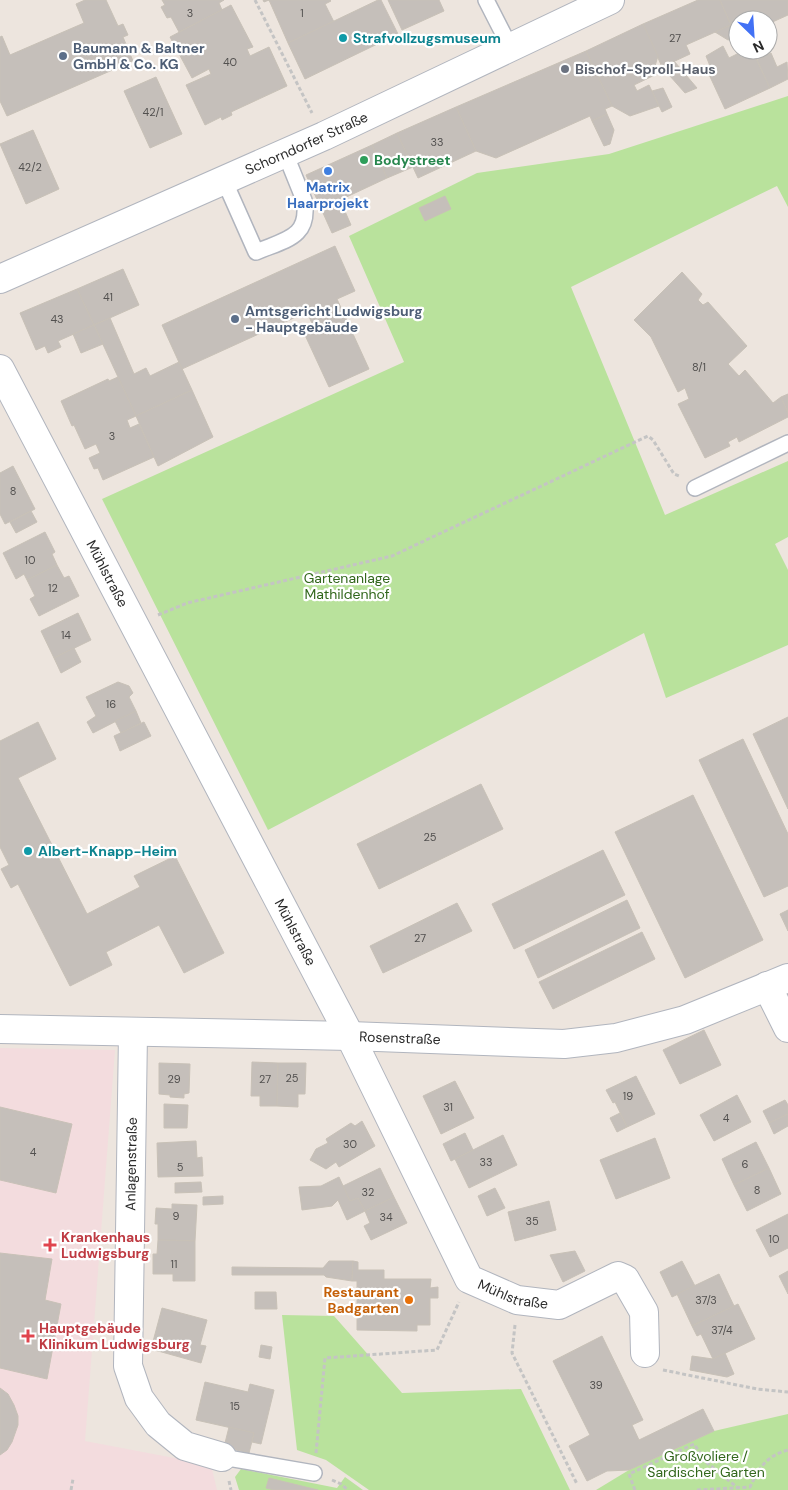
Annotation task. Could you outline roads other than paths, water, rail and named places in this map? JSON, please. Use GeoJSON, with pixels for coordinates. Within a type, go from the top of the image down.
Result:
{"type":"FeatureCollection","features":[{"type":"Feature","properties":{"kind":"street","name":"Schorndorfer Straße"},"geometry":{"type":"LineString","coordinates":[[0,279],[285,154],[610,0]]}},
{"type":"Feature","properties":{"kind":"street","name":"Mühlstraße"},"geometry":{"type":"LineString","coordinates":[[0,369],[350,1036],[469,1279],[517,1300],[559,1305],[618,1276],[625,1279],[644,1312],[645,1353]]}},
{"type":"Feature","properties":{"kind":"street","name":"Rosenstraße"},"geometry":{"type":"LineString","coordinates":[[2,1025],[133,1033],[350,1036],[564,1044],[616,1038],[685,1020],[778,982]]}},
{"type":"Feature","properties":{"kind":"street"},"geometry":{"type":"LineString","coordinates":[[778,982],[788,1028]]}},
{"type":"Feature","properties":{"kind":"street","name":"Anlagenstraße"},"geometry":{"type":"LineString","coordinates":[[133,1033],[128,1366],[139,1398],[158,1424],[185,1446],[222,1457]]}},
{"type":"Feature","properties":{"kind":"lane"},"geometry":{"type":"LineString","coordinates":[[486,0],[510,48]]}},
{"type":"Feature","properties":{"kind":"lane"},"geometry":{"type":"LineString","coordinates":[[224,180],[256,252],[296,234],[303,227],[306,209],[304,200],[285,154]]}},
{"type":"Feature","properties":{"kind":"lane"},"geometry":{"type":"LineString","coordinates":[[695,488],[788,443]]}},
{"type":"Feature","properties":{"kind":"lane"},"geometry":{"type":"LineString","coordinates":[[222,1457],[314,1473]]}},
{"type":"Feature","properties":{"kind":"place","name":"Strafvollzugsmuseum"},"geometry":{"type":"Point","coordinates":[343,38]}},
{"type":"Feature","properties":{"kind":"place","name":"Baumann & Baltner GmbH & Co. KG"},"geometry":{"type":"Point","coordinates":[63,56]}},
{"type":"Feature","properties":{"kind":"place","name":"Bischof-Sproll-Haus"},"geometry":{"type":"Point","coordinates":[565,69]}},
{"type":"Feature","properties":{"kind":"place","name":"Bodystreet"},"geometry":{"type":"Point","coordinates":[364,160]}},
{"type":"Feature","properties":{"kind":"place","name":"Matrix Haarprojekt"},"geometry":{"type":"Point","coordinates":[328,171]}},
{"type":"Feature","properties":{"kind":"place","name":"Amtsgericht Ludwigsburg - Hauptgebäude"},"geometry":{"type":"Point","coordinates":[235,319]}},
{"type":"Feature","properties":{"kind":"place","name":"Albert-Knapp-Heim"},"geometry":{"type":"Point","coordinates":[28,851]}},
{"type":"Feature","properties":{"kind":"place","name":"Krankenhaus Ludwigsburg"},"geometry":{"type":"Point","coordinates":[50,1245]}},
{"type":"Feature","properties":{"kind":"place","name":"Restaurant Badgarten"},"geometry":{"type":"Point","coordinates":[409,1300]}},
{"type":"Feature","properties":{"kind":"place","name":"Hauptgebäude Klinikum Ludwigsburg"},"geometry":{"type":"Point","coordinates":[28,1336]}},
{"type":"Feature","properties":{"kind":"park label","name":"Gartenanlage Mathildenhof"},"geometry":{"type":"Point","coordinates":[347,586]}},
{"type":"Feature","properties":{"kind":"park label","name":"Großvoliere / Sardischer Garten"},"geometry":{"type":"Point","coordinates":[706,1464]}}]}
